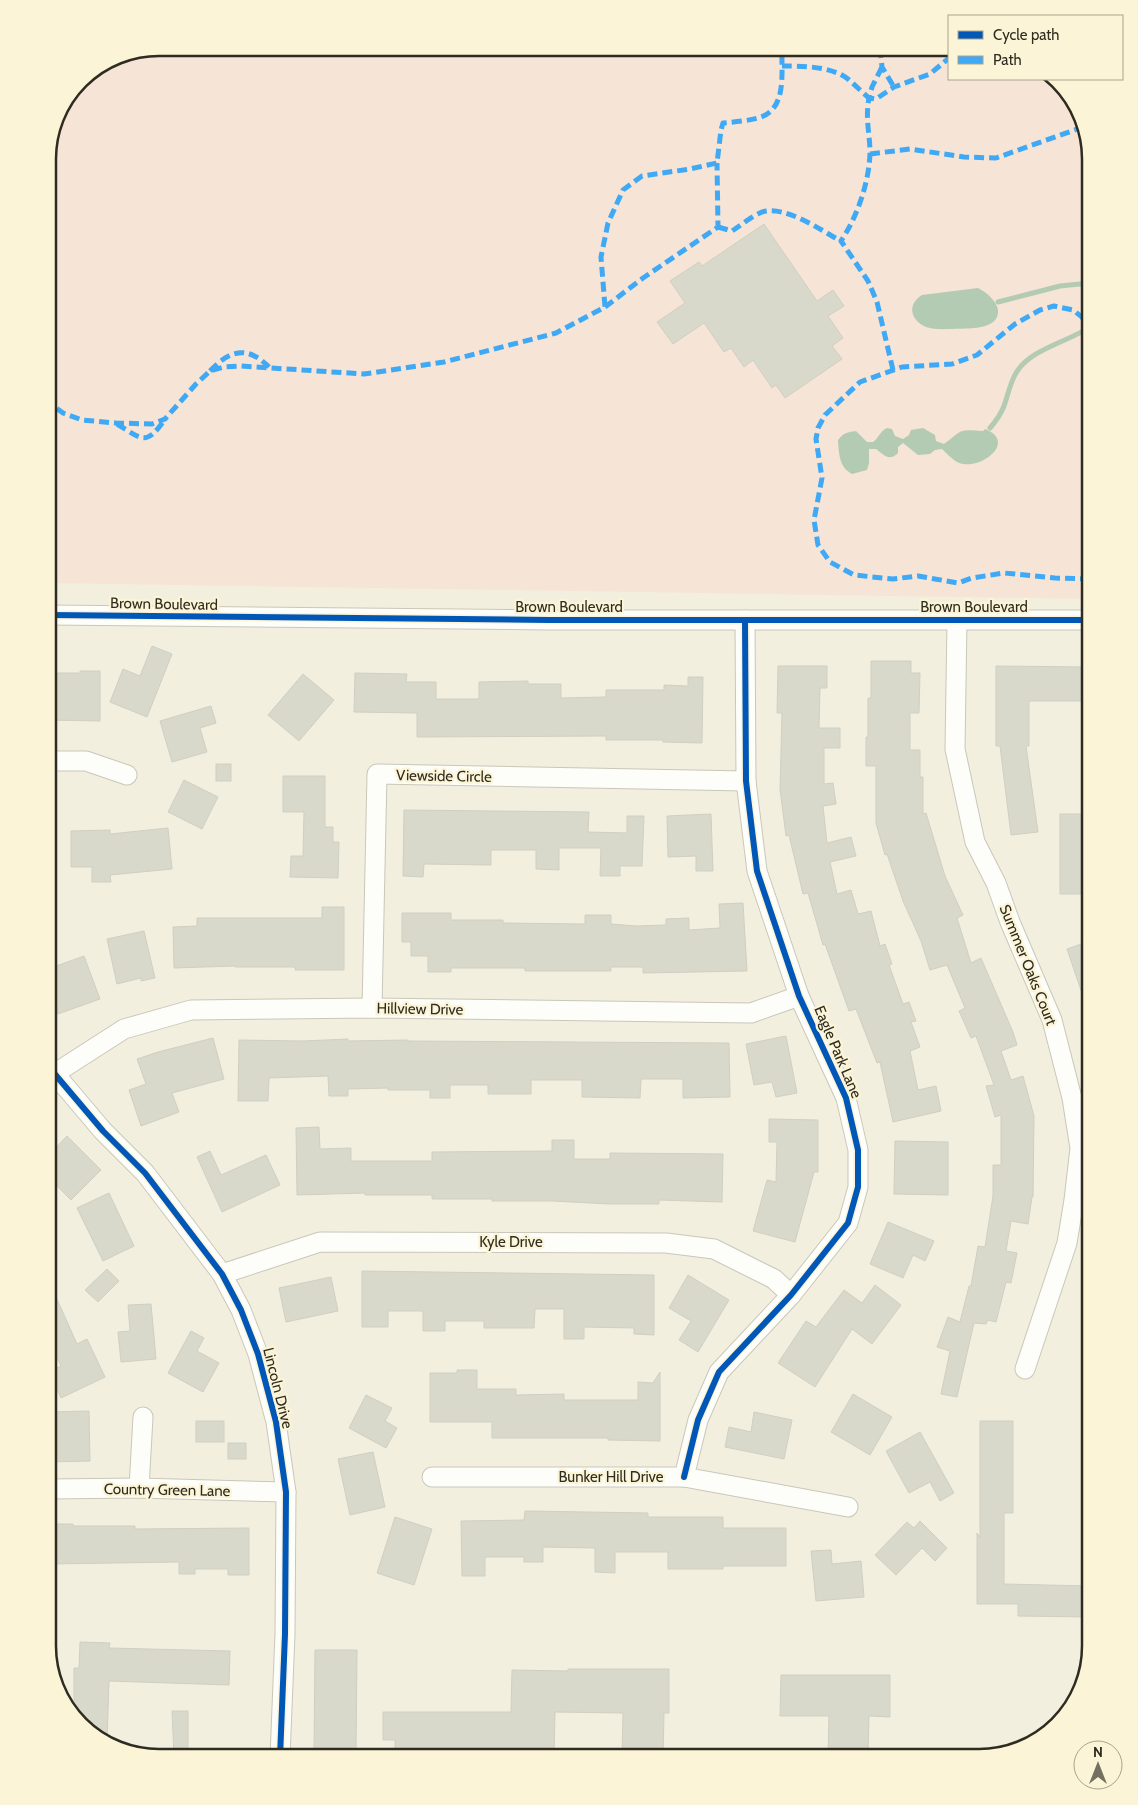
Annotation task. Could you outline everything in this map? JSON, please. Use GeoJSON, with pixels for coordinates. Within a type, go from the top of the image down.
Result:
{"type":"FeatureCollection","features":[{"type":"Feature","properties":{"kind":"street","name":"Brown Boulevard"},"geometry":{"type":"LineString","coordinates":[[56,615],[745,620],[1082,620]]}},
{"type":"Feature","properties":{"kind":"street","name":"Eagle Park Lane"},"geometry":{"type":"LineString","coordinates":[[684,1477],[698,1420],[719,1372],[791,1295],[848,1223],[858,1187],[858,1150],[846,1098],[800,996],[757,871],[746,781],[745,620]]}},
{"type":"Feature","properties":{"kind":"street","name":"Summer Oaks Court"},"geometry":{"type":"LineString","coordinates":[[958,620],[955,749],[974,842],[996,883],[1010,922],[1052,1020],[1072,1098],[1080,1148],[1067,1244],[1025,1369]]}},
{"type":"Feature","properties":{"kind":"street"},"geometry":{"type":"LineString","coordinates":[[56,761],[86,761],[127,775]]}},
{"type":"Feature","properties":{"kind":"street","name":"Viewside Circle"},"geometry":{"type":"LineString","coordinates":[[372,1008],[377,774],[746,781]]}},
{"type":"Feature","properties":{"kind":"street","name":"Hillview Drive"},"geometry":{"type":"LineString","coordinates":[[56,1067],[124,1030],[191,1010],[372,1008],[751,1013],[800,996]]}},
{"type":"Feature","properties":{"kind":"street","name":"Lincoln Drive"},"geometry":{"type":"LineString","coordinates":[[56,1076],[103,1131],[145,1173],[222,1274],[241,1310],[258,1354],[276,1422],[286,1492],[285,1634],[280,1749]]}},
{"type":"Feature","properties":{"kind":"street","name":"Kyle Drive"},"geometry":{"type":"LineString","coordinates":[[222,1274],[320,1242],[666,1243],[714,1249],[774,1278],[791,1295]]}},
{"type":"Feature","properties":{"kind":"street"},"geometry":{"type":"LineString","coordinates":[[140,1488],[143,1417]]}},
{"type":"Feature","properties":{"kind":"street","name":"Bunker Hill Drive"},"geometry":{"type":"LineString","coordinates":[[432,1476],[684,1477],[848,1507]]}},
{"type":"Feature","properties":{"kind":"street","name":"Country Green Lane"},"geometry":{"type":"LineString","coordinates":[[56,1489],[140,1488],[286,1492]]}},
{"type":"Feature","properties":{"kind":"shaded area"},"geometry":{"type":"Polygon","coordinates":[[[159,56],[948,56],[948,80],[1044,80],[1056,91],[1071,113],[1081,145],[1082,599],[56,583],[56,152],[58,139],[67,113],[77,96],[96,77],[126,62],[139,58],[159,56]]]}},
{"type":"Feature","properties":{"kind":"shaded area"},"geometry":{"type":"Polygon","coordinates":[[[978,288],[991,297],[996,303],[998,310],[994,322],[988,325],[973,328],[932,329],[921,324],[912,312],[914,303],[922,295],[978,288]]]}},
{"type":"Feature","properties":{"kind":"shaded area"},"geometry":{"type":"Polygon","coordinates":[[[887,428],[892,429],[895,436],[903,439],[909,435],[911,430],[923,428],[935,435],[936,441],[944,444],[958,433],[969,430],[983,431],[985,429],[994,435],[998,441],[997,448],[984,460],[966,464],[957,462],[942,449],[935,450],[930,454],[918,455],[903,443],[898,447],[898,453],[892,457],[884,455],[876,449],[869,449],[867,470],[852,474],[844,468],[840,460],[838,440],[840,438],[846,433],[856,431],[867,442],[873,442],[887,428]]]}},
{"type":"Feature","properties":{"kind":"building"},"geometry":{"type":"Polygon","coordinates":[[[764,224],[817,301],[833,290],[844,306],[828,316],[843,338],[832,346],[842,359],[785,398],[776,385],[772,388],[753,360],[744,367],[731,348],[724,352],[704,323],[673,344],[657,322],[685,303],[670,281],[699,262],[702,266],[764,224]]]}},
{"type":"Feature","properties":{"kind":"building"},"geometry":{"type":"Polygon","coordinates":[[[152,646],[172,654],[147,717],[110,702],[123,669],[140,676],[152,646]]]}},
{"type":"Feature","properties":{"kind":"building"},"geometry":{"type":"Polygon","coordinates":[[[871,661],[911,661],[911,673],[920,673],[919,713],[910,713],[910,750],[920,750],[920,777],[923,777],[923,814],[926,813],[945,876],[963,915],[957,918],[971,963],[981,958],[1013,1032],[1017,1045],[1001,1051],[1011,1080],[1023,1076],[1034,1116],[1033,1197],[1028,1224],[1011,1221],[1006,1251],[1017,1253],[1011,1283],[1006,1282],[996,1322],[988,1320],[986,1324],[974,1323],[957,1397],[941,1394],[950,1351],[937,1347],[948,1317],[960,1322],[969,1286],[971,1286],[978,1246],[985,1247],[993,1196],[993,1165],[1001,1165],[1001,1115],[995,1117],[986,1086],[994,1085],[976,1036],[971,1038],[959,1011],[965,1008],[947,965],[930,970],[921,941],[903,901],[887,854],[885,855],[876,823],[876,766],[866,766],[868,698],[871,698],[871,661]]]}},
{"type":"Feature","properties":{"kind":"building"},"geometry":{"type":"Polygon","coordinates":[[[778,666],[827,666],[827,688],[820,688],[819,728],[840,728],[840,748],[824,748],[824,784],[833,783],[836,804],[823,806],[827,843],[851,837],[856,856],[830,862],[837,894],[851,890],[858,914],[871,911],[880,946],[885,944],[892,964],[889,965],[903,1004],[909,1002],[916,1021],[911,1022],[920,1047],[910,1051],[918,1090],[936,1086],[941,1111],[893,1122],[880,1062],[877,1063],[856,1009],[849,1011],[825,944],[823,945],[808,893],[803,894],[789,835],[786,836],[780,789],[782,713],[777,713],[778,666]]]}},
{"type":"Feature","properties":{"kind":"building"},"geometry":{"type":"Polygon","coordinates":[[[996,666],[1082,667],[1082,701],[1029,701],[1029,746],[1026,746],[1038,832],[1011,835],[1000,746],[996,746],[996,666]]]}},
{"type":"Feature","properties":{"kind":"building"},"geometry":{"type":"Polygon","coordinates":[[[80,671],[100,671],[100,721],[56,720],[56,673],[80,673],[80,671]]]}},
{"type":"Feature","properties":{"kind":"building"},"geometry":{"type":"Polygon","coordinates":[[[355,673],[407,674],[406,682],[436,682],[436,699],[479,699],[479,682],[528,681],[528,684],[561,684],[561,698],[606,697],[606,690],[664,690],[664,685],[688,686],[688,677],[703,677],[702,743],[663,742],[663,740],[606,740],[606,736],[417,737],[417,713],[354,712],[355,673]]]}},
{"type":"Feature","properties":{"kind":"building"},"geometry":{"type":"Polygon","coordinates":[[[303,674],[334,700],[299,741],[268,715],[303,674]]]}},
{"type":"Feature","properties":{"kind":"building"},"geometry":{"type":"Polygon","coordinates":[[[211,706],[216,723],[200,728],[207,752],[172,762],[160,721],[211,706]]]}},
{"type":"Feature","properties":{"kind":"building"},"geometry":{"type":"Polygon","coordinates":[[[216,764],[231,764],[231,781],[216,781],[216,764]]]}},
{"type":"Feature","properties":{"kind":"building"},"geometry":{"type":"Polygon","coordinates":[[[283,776],[325,776],[325,827],[333,827],[333,842],[339,842],[338,878],[290,877],[291,856],[303,856],[304,812],[283,812],[283,776]]]}},
{"type":"Feature","properties":{"kind":"building"},"geometry":{"type":"Polygon","coordinates":[[[184,780],[218,797],[202,829],[168,812],[184,780]]]}},
{"type":"Feature","properties":{"kind":"building"},"geometry":{"type":"Polygon","coordinates":[[[404,810],[589,812],[588,832],[627,833],[627,816],[644,816],[642,866],[620,866],[620,876],[600,876],[601,848],[559,848],[559,870],[536,869],[536,850],[491,850],[491,865],[424,864],[423,877],[403,876],[404,810]]]}},
{"type":"Feature","properties":{"kind":"building"},"geometry":{"type":"Polygon","coordinates":[[[711,814],[713,871],[696,871],[696,856],[668,857],[667,816],[711,814]]]}},
{"type":"Feature","properties":{"kind":"building"},"geometry":{"type":"Polygon","coordinates":[[[1060,814],[1082,814],[1082,894],[1060,894],[1060,814]]]}},
{"type":"Feature","properties":{"kind":"building"},"geometry":{"type":"Polygon","coordinates":[[[168,828],[172,869],[110,875],[111,882],[92,882],[92,867],[71,867],[71,831],[110,830],[110,834],[168,828]]]}},
{"type":"Feature","properties":{"kind":"building"},"geometry":{"type":"Polygon","coordinates":[[[743,903],[747,971],[643,973],[643,967],[611,967],[611,971],[525,971],[525,968],[451,968],[451,972],[428,972],[428,956],[411,956],[411,942],[402,942],[402,913],[451,913],[451,920],[503,920],[503,923],[585,924],[585,915],[611,915],[611,924],[637,926],[666,925],[666,919],[689,918],[689,930],[720,928],[719,904],[743,903]]]}},
{"type":"Feature","properties":{"kind":"building"},"geometry":{"type":"Polygon","coordinates":[[[322,907],[344,907],[344,970],[295,970],[295,967],[235,966],[174,968],[173,927],[197,926],[197,918],[322,918],[322,907]]]}},
{"type":"Feature","properties":{"kind":"building"},"geometry":{"type":"Polygon","coordinates":[[[144,931],[155,978],[141,981],[141,978],[117,984],[107,939],[144,931]]]}},
{"type":"Feature","properties":{"kind":"building"},"geometry":{"type":"Polygon","coordinates":[[[1082,944],[1082,993],[1067,949],[1082,944]]]}},
{"type":"Feature","properties":{"kind":"building"},"geometry":{"type":"Polygon","coordinates":[[[84,956],[100,999],[58,1014],[56,1009],[56,966],[84,956]]]}},
{"type":"Feature","properties":{"kind":"building"},"geometry":{"type":"Polygon","coordinates":[[[786,1036],[797,1093],[776,1097],[772,1082],[754,1085],[746,1044],[786,1036]]]}},
{"type":"Feature","properties":{"kind":"building"},"geometry":{"type":"Polygon","coordinates":[[[213,1038],[224,1079],[172,1093],[179,1112],[141,1126],[129,1090],[146,1084],[137,1059],[213,1038]]]}},
{"type":"Feature","properties":{"kind":"building"},"geometry":{"type":"Polygon","coordinates":[[[348,1039],[348,1041],[729,1043],[730,1097],[683,1098],[683,1079],[641,1079],[640,1098],[582,1097],[582,1080],[531,1080],[531,1094],[488,1094],[488,1085],[450,1085],[450,1098],[430,1098],[430,1090],[388,1090],[388,1088],[348,1089],[348,1096],[329,1096],[328,1076],[269,1078],[268,1101],[238,1101],[239,1040],[303,1041],[348,1039]]]}},
{"type":"Feature","properties":{"kind":"building"},"geometry":{"type":"Polygon","coordinates":[[[769,1119],[818,1120],[818,1172],[814,1172],[795,1242],[753,1231],[767,1180],[776,1182],[777,1142],[769,1142],[769,1119]]]}},
{"type":"Feature","properties":{"kind":"building"},"geometry":{"type":"Polygon","coordinates":[[[319,1127],[320,1149],[351,1148],[351,1161],[432,1161],[432,1152],[552,1151],[552,1140],[574,1140],[574,1159],[610,1159],[610,1153],[723,1154],[722,1202],[659,1200],[659,1204],[610,1204],[552,1201],[492,1201],[492,1199],[432,1199],[432,1195],[365,1195],[365,1193],[297,1195],[296,1128],[319,1127]]]}},
{"type":"Feature","properties":{"kind":"building"},"geometry":{"type":"Polygon","coordinates":[[[67,1136],[101,1170],[71,1200],[56,1185],[56,1148],[67,1136]]]}},
{"type":"Feature","properties":{"kind":"building"},"geometry":{"type":"Polygon","coordinates":[[[895,1141],[948,1142],[948,1195],[894,1194],[895,1141]]]}},
{"type":"Feature","properties":{"kind":"building"},"geometry":{"type":"Polygon","coordinates":[[[210,1151],[221,1175],[266,1155],[280,1185],[222,1212],[197,1157],[210,1151]]]}},
{"type":"Feature","properties":{"kind":"building"},"geometry":{"type":"Polygon","coordinates":[[[109,1193],[134,1246],[103,1261],[77,1208],[109,1193]]]}},
{"type":"Feature","properties":{"kind":"building"},"geometry":{"type":"Polygon","coordinates":[[[888,1222],[934,1241],[925,1261],[913,1255],[903,1278],[870,1264],[888,1222]]]}},
{"type":"Feature","properties":{"kind":"building"},"geometry":{"type":"Polygon","coordinates":[[[107,1269],[119,1281],[98,1302],[85,1290],[107,1269]]]}},
{"type":"Feature","properties":{"kind":"building"},"geometry":{"type":"Polygon","coordinates":[[[362,1271],[654,1275],[654,1335],[634,1334],[634,1328],[584,1327],[584,1339],[564,1339],[564,1309],[535,1309],[534,1328],[484,1328],[484,1321],[445,1321],[445,1331],[423,1331],[423,1311],[388,1311],[388,1327],[362,1327],[362,1271]]]}},
{"type":"Feature","properties":{"kind":"building"},"geometry":{"type":"Polygon","coordinates":[[[688,1275],[729,1300],[698,1352],[679,1340],[691,1321],[669,1308],[688,1275]]]}},
{"type":"Feature","properties":{"kind":"building"},"geometry":{"type":"Polygon","coordinates":[[[331,1277],[338,1311],[286,1322],[279,1288],[331,1277]]]}},
{"type":"Feature","properties":{"kind":"building"},"geometry":{"type":"Polygon","coordinates":[[[875,1285],[901,1305],[872,1344],[852,1329],[815,1387],[778,1363],[806,1321],[816,1327],[844,1290],[862,1303],[875,1285]]]}},
{"type":"Feature","properties":{"kind":"building"},"geometry":{"type":"Polygon","coordinates":[[[56,1297],[77,1344],[87,1339],[105,1377],[61,1398],[56,1387],[56,1368],[61,1366],[56,1355],[56,1297]]]}},
{"type":"Feature","properties":{"kind":"building"},"geometry":{"type":"Polygon","coordinates":[[[151,1304],[156,1359],[121,1362],[118,1332],[130,1331],[128,1305],[151,1304]]]}},
{"type":"Feature","properties":{"kind":"building"},"geometry":{"type":"Polygon","coordinates":[[[191,1331],[204,1338],[197,1351],[219,1363],[203,1392],[168,1373],[191,1331]]]}},
{"type":"Feature","properties":{"kind":"building"},"geometry":{"type":"Polygon","coordinates":[[[457,1370],[477,1370],[477,1389],[516,1389],[516,1395],[564,1394],[564,1400],[638,1400],[638,1382],[653,1383],[660,1372],[660,1441],[608,1440],[608,1438],[492,1438],[492,1422],[430,1422],[430,1373],[457,1373],[457,1370]]]}},
{"type":"Feature","properties":{"kind":"building"},"geometry":{"type":"Polygon","coordinates":[[[853,1394],[892,1417],[870,1455],[831,1432],[853,1394]]]}},
{"type":"Feature","properties":{"kind":"building"},"geometry":{"type":"Polygon","coordinates":[[[366,1395],[392,1408],[385,1421],[397,1428],[386,1448],[349,1428],[366,1395]]]}},
{"type":"Feature","properties":{"kind":"building"},"geometry":{"type":"Polygon","coordinates":[[[89,1411],[90,1461],[56,1462],[56,1412],[89,1411]]]}},
{"type":"Feature","properties":{"kind":"building"},"geometry":{"type":"Polygon","coordinates":[[[754,1412],[792,1420],[784,1459],[725,1447],[729,1427],[751,1432],[754,1412]]]}},
{"type":"Feature","properties":{"kind":"building"},"geometry":{"type":"Polygon","coordinates":[[[196,1421],[224,1421],[224,1442],[196,1442],[196,1421]]]}},
{"type":"Feature","properties":{"kind":"building"},"geometry":{"type":"Polygon","coordinates":[[[980,1421],[1013,1421],[1013,1513],[1004,1513],[1004,1584],[1082,1586],[1082,1617],[1018,1616],[1018,1604],[977,1604],[977,1533],[980,1538],[980,1421]]]}},
{"type":"Feature","properties":{"kind":"building"},"geometry":{"type":"Polygon","coordinates":[[[920,1432],[954,1493],[940,1501],[930,1482],[909,1493],[886,1451],[920,1432]]]}},
{"type":"Feature","properties":{"kind":"building"},"geometry":{"type":"Polygon","coordinates":[[[228,1443],[246,1443],[246,1459],[228,1459],[228,1443]]]}},
{"type":"Feature","properties":{"kind":"building"},"geometry":{"type":"Polygon","coordinates":[[[373,1452],[385,1507],[350,1515],[338,1459],[373,1452]]]}},
{"type":"Feature","properties":{"kind":"building"},"geometry":{"type":"Polygon","coordinates":[[[525,1511],[648,1513],[648,1517],[723,1517],[723,1528],[786,1528],[786,1566],[723,1566],[723,1569],[668,1569],[668,1552],[615,1552],[615,1573],[595,1572],[595,1548],[543,1547],[543,1562],[524,1562],[524,1557],[485,1557],[485,1576],[462,1576],[461,1521],[524,1520],[525,1511]]]}},
{"type":"Feature","properties":{"kind":"building"},"geometry":{"type":"Polygon","coordinates":[[[395,1517],[432,1529],[414,1585],[377,1573],[395,1517]]]}},
{"type":"Feature","properties":{"kind":"building"},"geometry":{"type":"Polygon","coordinates":[[[920,1521],[947,1548],[935,1561],[922,1548],[896,1575],[875,1555],[907,1522],[914,1528],[920,1521]]]}},
{"type":"Feature","properties":{"kind":"building"},"geometry":{"type":"Polygon","coordinates":[[[56,1524],[73,1524],[73,1526],[135,1526],[135,1529],[249,1528],[249,1575],[228,1575],[228,1569],[195,1569],[195,1574],[179,1574],[179,1562],[56,1564],[56,1524]]]}},
{"type":"Feature","properties":{"kind":"building"},"geometry":{"type":"Polygon","coordinates":[[[831,1550],[832,1564],[861,1561],[864,1597],[816,1601],[811,1551],[831,1550]]]}},
{"type":"Feature","properties":{"kind":"building"},"geometry":{"type":"Polygon","coordinates":[[[80,1642],[110,1643],[109,1648],[230,1651],[229,1685],[109,1681],[107,1734],[91,1723],[74,1703],[74,1668],[79,1668],[80,1642]]]}},
{"type":"Feature","properties":{"kind":"building"},"geometry":{"type":"Polygon","coordinates":[[[315,1650],[357,1650],[356,1749],[314,1749],[315,1650]]]}},
{"type":"Feature","properties":{"kind":"building"},"geometry":{"type":"Polygon","coordinates":[[[568,1669],[669,1669],[669,1713],[664,1713],[663,1749],[622,1749],[623,1713],[555,1712],[554,1749],[395,1749],[395,1740],[383,1740],[383,1712],[511,1712],[512,1670],[568,1671],[568,1669]]]}},
{"type":"Feature","properties":{"kind":"building"},"geometry":{"type":"Polygon","coordinates":[[[781,1675],[890,1675],[890,1717],[869,1716],[868,1749],[828,1749],[829,1716],[780,1716],[781,1675]]]}},
{"type":"Feature","properties":{"kind":"building"},"geometry":{"type":"Polygon","coordinates":[[[172,1711],[188,1711],[188,1749],[174,1749],[172,1711]]]}},
{"type":"Feature","properties":{"kind":"waterway"},"geometry":{"type":"LineString","coordinates":[[998,302],[1060,286],[1082,284]]}},
{"type":"Feature","properties":{"kind":"waterway"},"geometry":{"type":"LineString","coordinates":[[990,428],[1001,412],[1014,377],[1022,365],[1040,352],[1082,331]]}},
{"type":"Feature","properties":{"kind":"marked path"},"geometry":{"type":"LineString","coordinates":[[56,408],[63,413],[82,420],[152,424],[165,419],[210,371],[224,367],[241,366],[364,374],[444,362],[556,333],[605,307],[601,257],[608,223],[623,190],[642,176],[717,163],[723,123],[745,121],[768,114],[779,99],[782,79],[782,56]]}},
{"type":"Feature","properties":{"kind":"marked path"},"geometry":{"type":"LineString","coordinates":[[881,56],[882,67],[894,87]]}},
{"type":"Feature","properties":{"kind":"marked path"},"geometry":{"type":"LineString","coordinates":[[893,370],[877,302],[868,281],[841,241],[857,211],[865,188],[870,153],[869,98],[876,99],[894,87],[930,74],[948,59]]}},
{"type":"Feature","properties":{"kind":"marked path"},"geometry":{"type":"LineString","coordinates":[[782,66],[798,66],[833,71],[848,79],[869,98],[882,67]]}},
{"type":"Feature","properties":{"kind":"marked path"},"geometry":{"type":"LineString","coordinates":[[870,154],[910,149],[964,157],[996,158],[1077,129]]}},
{"type":"Feature","properties":{"kind":"marked path"},"geometry":{"type":"LineString","coordinates":[[605,307],[643,278],[718,227],[717,163]]}},
{"type":"Feature","properties":{"kind":"marked path"},"geometry":{"type":"LineString","coordinates":[[718,227],[732,231],[762,212],[782,212],[803,220],[841,241]]}},
{"type":"Feature","properties":{"kind":"marked path"},"geometry":{"type":"LineString","coordinates":[[1082,317],[1073,310],[1054,306],[1040,310],[1015,324],[977,355],[952,364],[902,367],[860,382],[825,415],[818,428],[816,439],[822,478],[814,520],[818,545],[830,562],[854,575],[893,579],[918,576],[958,583],[972,578],[1004,573],[1082,579]]}},
{"type":"Feature","properties":{"kind":"marked path"},"geometry":{"type":"LineString","coordinates":[[210,371],[225,358],[239,353],[253,355],[269,367]]}},
{"type":"Feature","properties":{"kind":"marked path"},"geometry":{"type":"LineString","coordinates":[[117,424],[143,438],[153,434],[165,419]]}},
{"type":"Feature","properties":{"kind":"cycle path"},"geometry":{"type":"LineString","coordinates":[[56,615],[549,620],[1082,620]]}},
{"type":"Feature","properties":{"kind":"cycle path"},"geometry":{"type":"LineString","coordinates":[[684,1477],[698,1420],[719,1372],[791,1295],[848,1223],[858,1187],[858,1150],[846,1098],[799,996],[757,871],[746,781],[745,620]]}},
{"type":"Feature","properties":{"kind":"cycle path"},"geometry":{"type":"LineString","coordinates":[[56,1075],[103,1131],[145,1173],[222,1274],[241,1310],[258,1354],[276,1422],[286,1492],[285,1634],[280,1749]]}}]}
